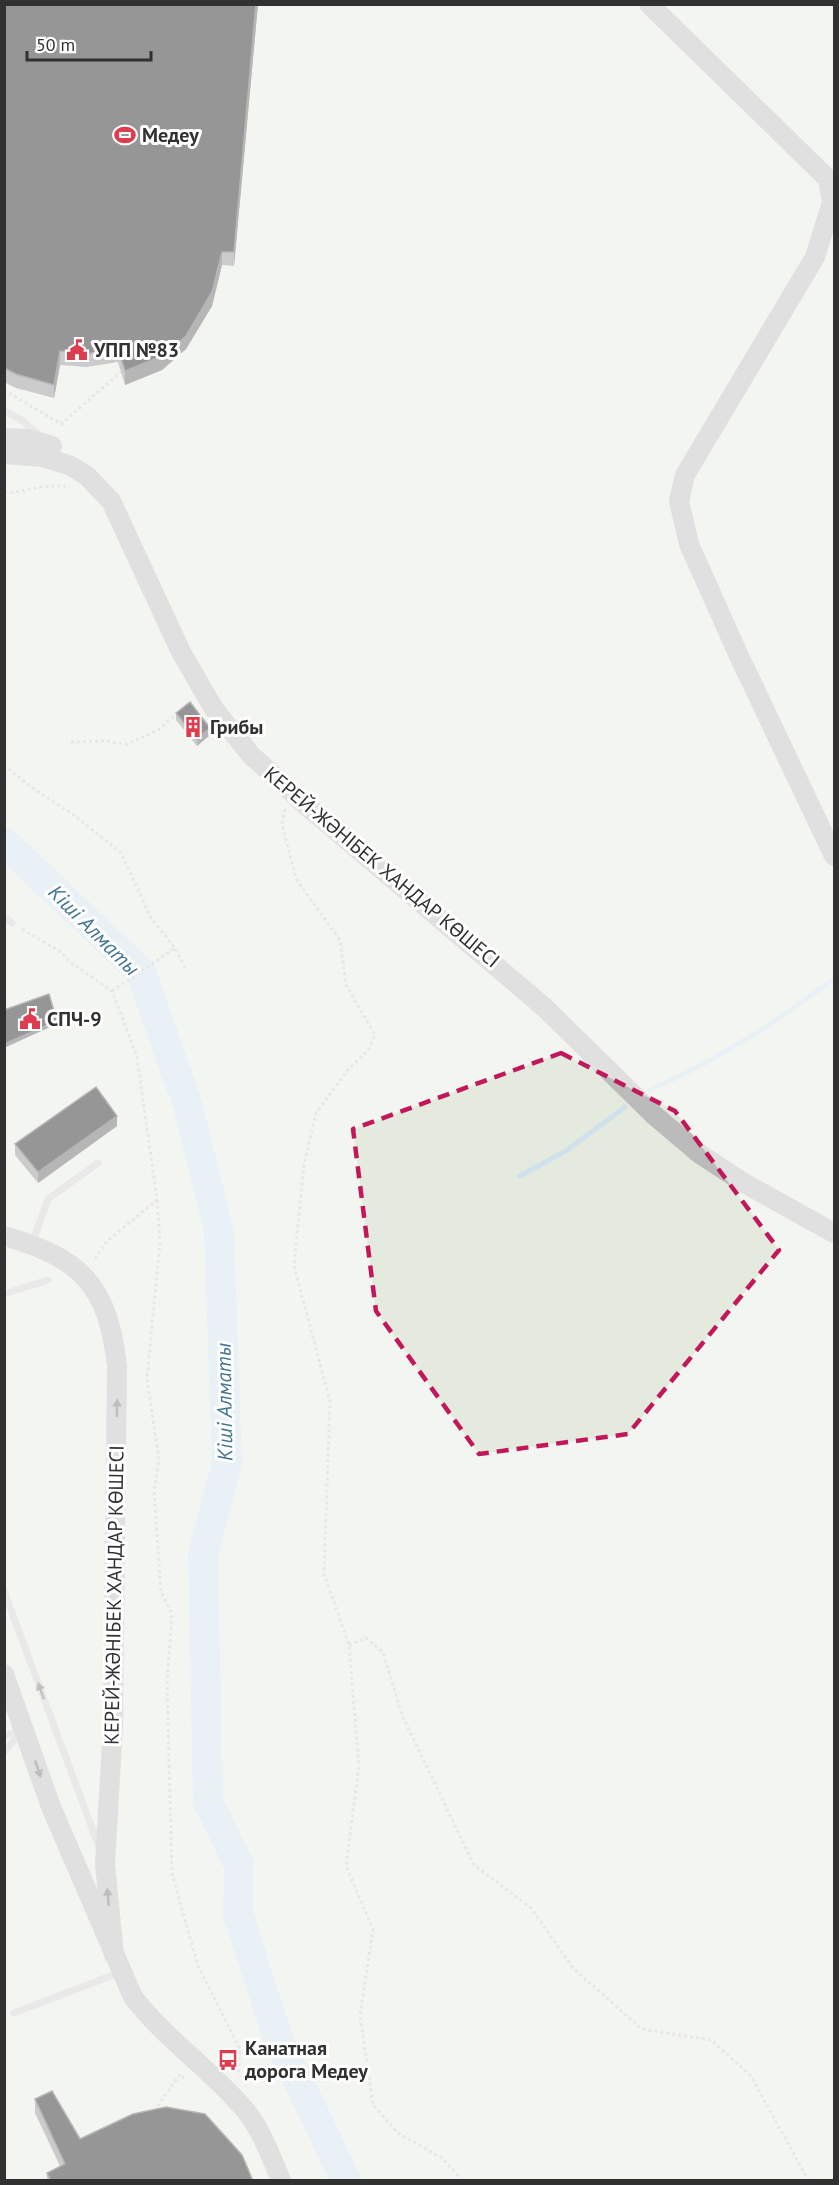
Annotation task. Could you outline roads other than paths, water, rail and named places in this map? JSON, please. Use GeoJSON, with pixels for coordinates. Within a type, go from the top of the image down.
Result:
{"type":"FeatureCollection","features":[{"type":"Feature","properties":{"kind":"street"},"geometry":{"type":"LineString","coordinates":[[649,4],[828,179],[832,202],[815,257],[685,475],[679,501],[689,544],[739,656],[834,856]]}},
{"type":"Feature","properties":{"kind":"street","name":"КЕРЕЙ-ЖӘНІБЕК ХАНДАР КӨШЕСІ"},"geometry":{"type":"LineString","coordinates":[[4,438],[27,439],[57,455],[87,476],[111,501],[181,652],[214,709],[251,755],[307,806],[544,1007],[654,1115],[700,1154],[744,1183],[834,1233]]}},
{"type":"Feature","properties":{"kind":"street","name":"КЕРЕЙ-ЖӘНІБЕК ХАНДАР КӨШЕСІ"},"geometry":{"type":"LineString","coordinates":[[4,454],[43,457],[57,455]]}},
{"type":"Feature","properties":{"kind":"street","name":"КЕРЕЙ-ЖӘНІБЕК ХАНДАР КӨШЕСІ"},"geometry":{"type":"LineString","coordinates":[[4,1236],[58,1255],[84,1275],[107,1313],[114,1333],[117,1366],[113,1725],[105,1864],[117,1963]]}},
{"type":"Feature","properties":{"kind":"street","name":"КЕРЕЙ-ЖӘНІБЕК ХАНДАР КӨШЕСІ"},"geometry":{"type":"LineString","coordinates":[[4,1249],[30,1249],[58,1255]]}},
{"type":"Feature","properties":{"kind":"street","name":"КЕРЕЙ-ЖӘНІБЕК ХАНДАР КӨШЕСІ"},"geometry":{"type":"LineString","coordinates":[[4,1674],[51,1808],[133,1997],[147,2016],[246,2112],[259,2132],[281,2181]]}},
{"type":"Feature","properties":{"kind":"lane"},"geometry":{"type":"LineString","coordinates":[[4,411],[20,419],[57,455]]}},
{"type":"Feature","properties":{"kind":"lane"},"geometry":{"type":"LineString","coordinates":[[4,917],[12,923]]}},
{"type":"Feature","properties":{"kind":"lane"},"geometry":{"type":"LineString","coordinates":[[32,1244],[48,1199],[98,1163]]}},
{"type":"Feature","properties":{"kind":"lane"},"geometry":{"type":"LineString","coordinates":[[4,1294],[48,1280]]}},
{"type":"Feature","properties":{"kind":"lane"},"geometry":{"type":"LineString","coordinates":[[4,1591],[105,1864]]}},
{"type":"Feature","properties":{"kind":"lane"},"geometry":{"type":"LineString","coordinates":[[4,1736],[24,1729]]}},
{"type":"Feature","properties":{"kind":"lane"},"geometry":{"type":"LineString","coordinates":[[4,1752],[24,1729]]}},
{"type":"Feature","properties":{"kind":"lane"},"geometry":{"type":"LineString","coordinates":[[14,2013],[117,1963]]}},
{"type":"Feature","properties":{"kind":"waterway","name":"Кіші Алматы"},"geometry":{"type":"LineString","coordinates":[[4,842],[141,972],[188,1106],[219,1232],[227,1463],[203,1554],[208,1801],[239,1865],[238,1914],[279,2041],[346,2180]]}},
{"type":"Feature","properties":{"kind":"waterway"},"geometry":{"type":"LineString","coordinates":[[650,1090],[698,1067],[762,1030],[834,979]]}},
{"type":"Feature","properties":{"kind":"waterway"},"geometry":{"type":"LineString","coordinates":[[520,1176],[567,1150],[625,1107]]}},
{"type":"Feature","properties":{"kind":"place","name":"Медеу"},"geometry":{"type":"Point","coordinates":[125,135]}},
{"type":"Feature","properties":{"kind":"place","name":"УПП №83"},"geometry":{"type":"Point","coordinates":[77,350]}},
{"type":"Feature","properties":{"kind":"place","name":"Грибы"},"geometry":{"type":"Point","coordinates":[193,727]}},
{"type":"Feature","properties":{"kind":"place","name":"СПЧ-9"},"geometry":{"type":"Point","coordinates":[30,1019]}},
{"type":"Feature","properties":{"kind":"place","name":"Канатная дорога Медеу"},"geometry":{"type":"Point","coordinates":[228,2060]}}]}
